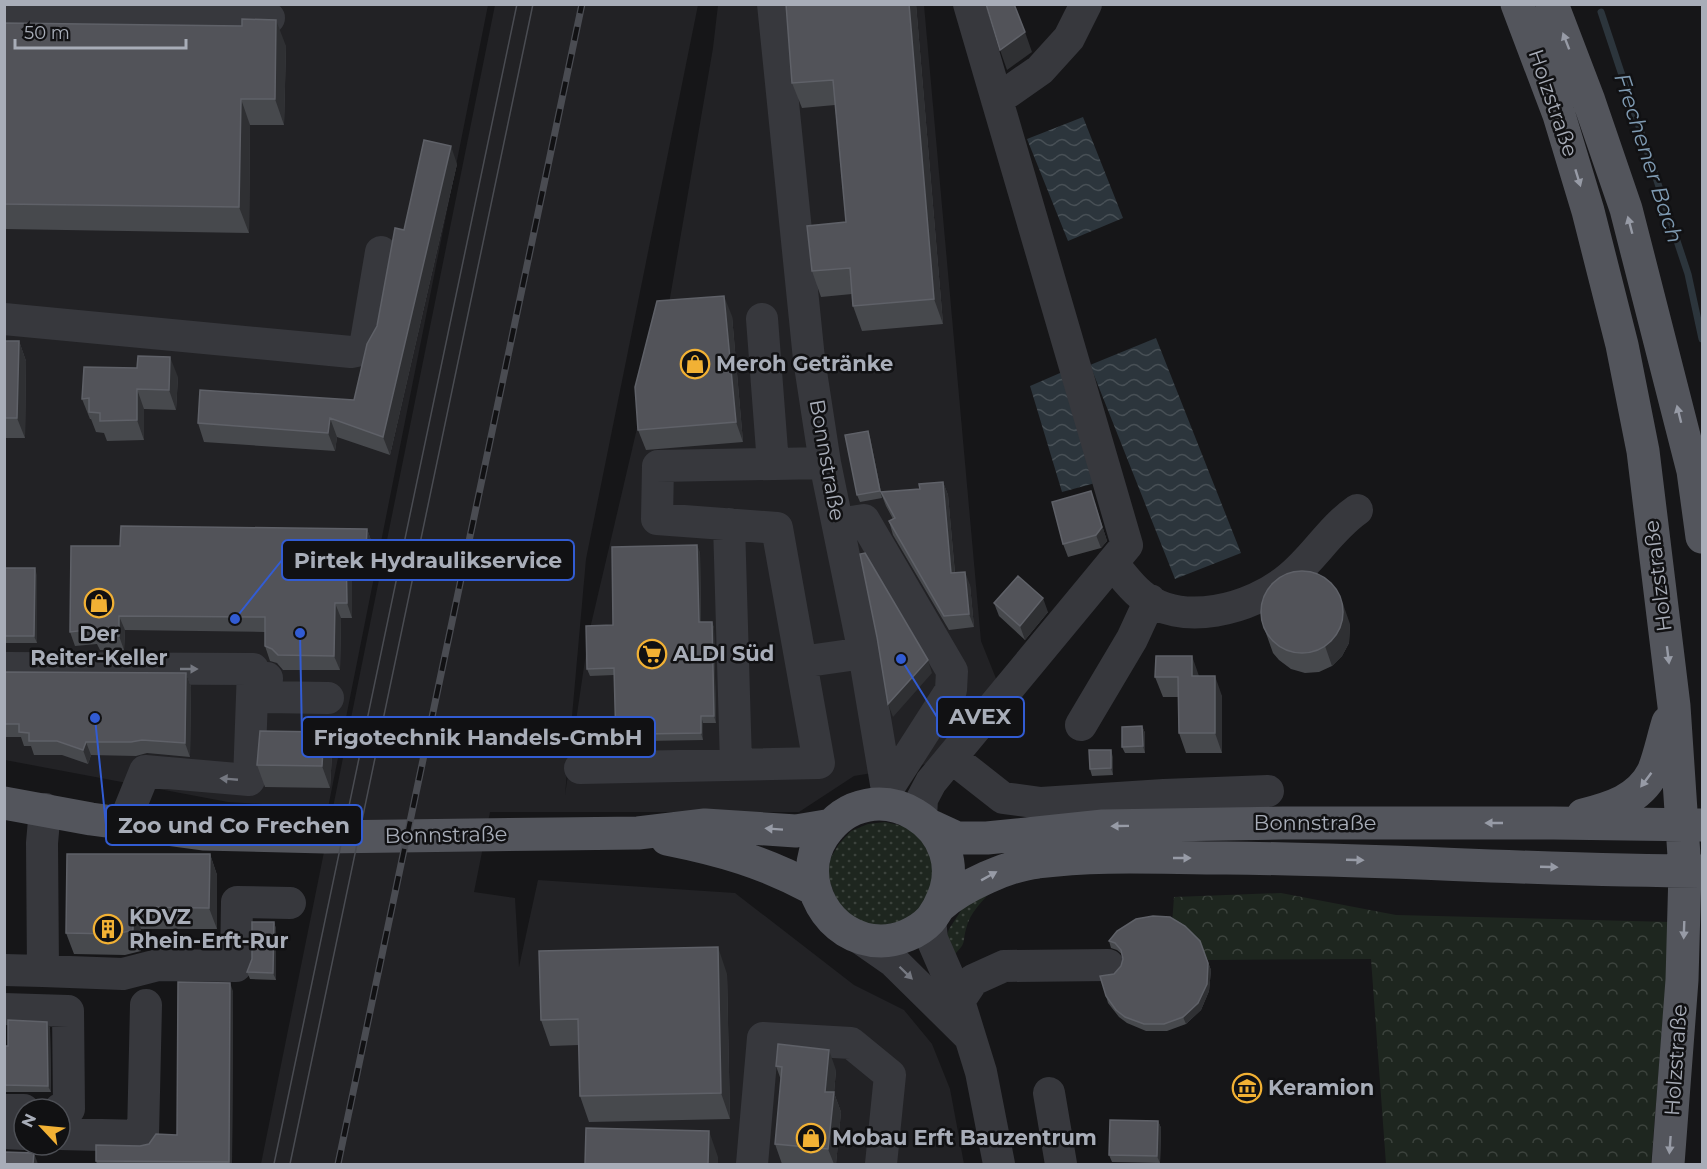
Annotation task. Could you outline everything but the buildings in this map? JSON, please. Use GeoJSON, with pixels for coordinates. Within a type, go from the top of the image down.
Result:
{"type":"FeatureCollection","features":[{"type":"Feature","properties":{"kind":"main road","name":"Holzstraße"},"geometry":{"type":"LineString","coordinates":[[1517,4],[1563,126],[1588,211],[1622,345],[1643,451],[1674,706],[1692,826],[1694,871],[1668,1164]]}},
{"type":"Feature","properties":{"kind":"main road","name":"Holzstraße"},"geometry":{"type":"LineString","coordinates":[[1552,4],[1589,101],[1626,209],[1693,471],[1702,537]]}},
{"type":"Feature","properties":{"kind":"main road"},"geometry":{"type":"LineString","coordinates":[[1553,823],[1606,809],[1628,800],[1643,786],[1653,772],[1674,706]]}},
{"type":"Feature","properties":{"kind":"main road"},"geometry":{"type":"LineString","coordinates":[[886,797],[926,822],[942,842],[948,860],[948,879],[934,913],[919,929],[901,938],[880,941],[860,938],[845,931],[829,917],[818,901],[814,889],[812,872],[815,854],[821,839],[832,825],[847,813],[886,797]]}},
{"type":"Feature","properties":{"kind":"main road","name":"Bonnstraße"},"geometry":{"type":"LineString","coordinates":[[4,803],[91,819],[203,834],[314,837],[638,833],[705,825],[796,831],[832,825]]}},
{"type":"Feature","properties":{"kind":"main road","name":"Bonnstraße"},"geometry":{"type":"LineString","coordinates":[[926,822],[957,838],[987,838],[1103,826],[1283,823],[1553,823],[1692,826]]}},
{"type":"Feature","properties":{"kind":"main road","name":"Bonnstraße"},"geometry":{"type":"LineString","coordinates":[[638,833],[738,855],[766,865],[814,889]]}},
{"type":"Feature","properties":{"kind":"main road","name":"Bonnstraße"},"geometry":{"type":"LineString","coordinates":[[934,913],[998,872],[1036,862],[1106,857],[1296,858],[1694,871]]}},
{"type":"Feature","properties":{"kind":"street","name":"Bonnstraße"},"geometry":{"type":"LineString","coordinates":[[773,4],[809,359],[825,463],[864,653],[886,797]]}},
{"type":"Feature","properties":{"kind":"street"},"geometry":{"type":"LineString","coordinates":[[926,822],[922,799],[931,782],[1127,545],[969,4]]}},
{"type":"Feature","properties":{"kind":"street"},"geometry":{"type":"LineString","coordinates":[[997,100],[1040,70],[1069,38],[1082,7]]}},
{"type":"Feature","properties":{"kind":"street"},"geometry":{"type":"LineString","coordinates":[[4,14],[269,18]]}},
{"type":"Feature","properties":{"kind":"street"},"geometry":{"type":"LineString","coordinates":[[4,318],[351,352],[361,350],[366,341],[381,252]]}},
{"type":"Feature","properties":{"kind":"street"},"geometry":{"type":"LineString","coordinates":[[762,319],[773,464]]}},
{"type":"Feature","properties":{"kind":"street"},"geometry":{"type":"LineString","coordinates":[[580,768],[819,763],[777,528],[657,519],[657,466],[825,463]]}},
{"type":"Feature","properties":{"kind":"street"},"geometry":{"type":"LineString","coordinates":[[1112,563],[1140,595],[1170,611],[1214,612],[1253,601],[1288,579],[1310,558],[1340,523],[1357,510]]}},
{"type":"Feature","properties":{"kind":"street"},"geometry":{"type":"LineString","coordinates":[[838,524],[864,520],[952,671],[951,690],[886,797]]}},
{"type":"Feature","properties":{"kind":"street"},"geometry":{"type":"LineString","coordinates":[[729,524],[736,764]]}},
{"type":"Feature","properties":{"kind":"street"},"geometry":{"type":"LineString","coordinates":[[1081,725],[1132,639],[1150,600]]}},
{"type":"Feature","properties":{"kind":"street"},"geometry":{"type":"LineString","coordinates":[[801,662],[864,653]]}},
{"type":"Feature","properties":{"kind":"street"},"geometry":{"type":"LineString","coordinates":[[4,668],[253,669],[249,780],[146,771],[124,823]]}},
{"type":"Feature","properties":{"kind":"street"},"geometry":{"type":"LineString","coordinates":[[252,677],[267,678],[266,697],[328,698]]}},
{"type":"Feature","properties":{"kind":"street"},"geometry":{"type":"LineString","coordinates":[[952,758],[1003,798],[1041,803],[1268,791]]}},
{"type":"Feature","properties":{"kind":"street"},"geometry":{"type":"LineString","coordinates":[[43,971],[42,843],[45,809]]}},
{"type":"Feature","properties":{"kind":"street"},"geometry":{"type":"LineString","coordinates":[[4,970],[123,974],[158,965],[236,966],[237,902],[290,903]]}},
{"type":"Feature","properties":{"kind":"street"},"geometry":{"type":"LineString","coordinates":[[934,913],[932,939],[959,1000],[968,1036],[981,1072],[999,1164]]}},
{"type":"Feature","properties":{"kind":"street"},"geometry":{"type":"LineString","coordinates":[[860,938],[893,961],[968,1036]]}},
{"type":"Feature","properties":{"kind":"street"},"geometry":{"type":"LineString","coordinates":[[959,1000],[973,980],[1004,966],[1108,966]]}},
{"type":"Feature","properties":{"kind":"street"},"geometry":{"type":"LineString","coordinates":[[72,1134],[143,1136],[146,1005]]}},
{"type":"Feature","properties":{"kind":"street"},"geometry":{"type":"LineString","coordinates":[[4,1009],[68,1011],[69,1097]]}},
{"type":"Feature","properties":{"kind":"street"},"geometry":{"type":"LineString","coordinates":[[752,1164],[763,1038],[852,1043],[890,1075],[881,1164]]}},
{"type":"Feature","properties":{"kind":"street"},"geometry":{"type":"LineString","coordinates":[[1049,1093],[1060,1164]]}},
{"type":"Feature","properties":{"kind":"shaded area"},"geometry":{"type":"Polygon","coordinates":[[[5,5],[488,5],[328,808],[228,802],[5,760],[5,5]]]}},
{"type":"Feature","properties":{"kind":"shaded area"},"geometry":{"type":"Polygon","coordinates":[[[495,5],[698,5],[586,559],[565,795],[589,633],[642,407],[666,321],[713,48],[718,5],[924,5],[981,641],[997,681],[933,763],[854,776],[799,812],[490,812],[474,892],[515,898],[519,967],[538,880],[735,893],[854,985],[904,1010],[932,1044],[950,1089],[964,1164],[261,1164],[495,5]]]}},
{"type":"Feature","properties":{"kind":"green space"},"geometry":{"type":"Polygon","coordinates":[[[885,822],[903,826],[918,836],[929,850],[934,867],[929,901],[904,924],[870,928],[840,909],[828,877],[830,859],[839,844],[851,831],[868,824],[885,822]]]}},
{"type":"Feature","properties":{"kind":"green space"},"geometry":{"type":"Polygon","coordinates":[[[995,888],[974,912],[968,923],[962,945],[954,955],[943,946],[949,929],[966,903],[995,888]]]}},
{"type":"Feature","properties":{"kind":"green space"},"geometry":{"type":"Polygon","coordinates":[[[1281,893],[1396,915],[1671,922],[1651,1164],[1386,1164],[1371,959],[1208,960],[1193,939],[1172,924],[1174,897],[1281,893]]]}},
{"type":"Feature","properties":{"kind":"water"},"geometry":{"type":"Polygon","coordinates":[[[1083,117],[1123,218],[1068,241],[1027,139],[1083,117]]]}},
{"type":"Feature","properties":{"kind":"water"},"geometry":{"type":"Polygon","coordinates":[[[1156,338],[1241,553],[1175,579],[1090,365],[1156,338]]]}},
{"type":"Feature","properties":{"kind":"water"},"geometry":{"type":"Polygon","coordinates":[[[1067,370],[1099,482],[1062,492],[1030,386],[1067,370]]]}},
{"type":"Feature","properties":{"kind":"waterway","name":"Frechener Bach"},"geometry":{"type":"LineString","coordinates":[[1601,12],[1688,274],[1702,339]]}},
{"type":"Feature","properties":{"kind":"tram line"},"geometry":{"type":"LineString","coordinates":[[274,1164],[517,4]]}},
{"type":"Feature","properties":{"kind":"tram line"},"geometry":{"type":"LineString","coordinates":[[290,1164],[533,4]]}},
{"type":"Feature","properties":{"kind":"railway"},"geometry":{"type":"LineString","coordinates":[[338,1164],[582,4]]}},
{"type":"Feature","properties":{"kind":"place","name":"Meroh Getränke"},"geometry":{"type":"Point","coordinates":[695,364]}},
{"type":"Feature","properties":{"kind":"place","name":"Der Reiter-Keller"},"geometry":{"type":"Point","coordinates":[99,603]}},
{"type":"Feature","properties":{"kind":"place","name":"Pirtek Hydraulikservice"},"geometry":{"type":"Point","coordinates":[235,619]}},
{"type":"Feature","properties":{"kind":"place","name":"Frigotechnik Handels-GmbH"},"geometry":{"type":"Point","coordinates":[300,633]}},
{"type":"Feature","properties":{"kind":"place","name":"ALDI Süd"},"geometry":{"type":"Point","coordinates":[652,654]}},
{"type":"Feature","properties":{"kind":"place","name":"AVEX"},"geometry":{"type":"Point","coordinates":[901,659]}},
{"type":"Feature","properties":{"kind":"place","name":"Zoo und Co Frechen"},"geometry":{"type":"Point","coordinates":[95,718]}},
{"type":"Feature","properties":{"kind":"place","name":"KDVZ Rhein-Erft-Rur"},"geometry":{"type":"Point","coordinates":[108,929]}},
{"type":"Feature","properties":{"kind":"place","name":"Keramion"},"geometry":{"type":"Point","coordinates":[1247,1088]}},
{"type":"Feature","properties":{"kind":"place","name":"Mobau Erft Bauzentrum"},"geometry":{"type":"Point","coordinates":[811,1138]}}]}
